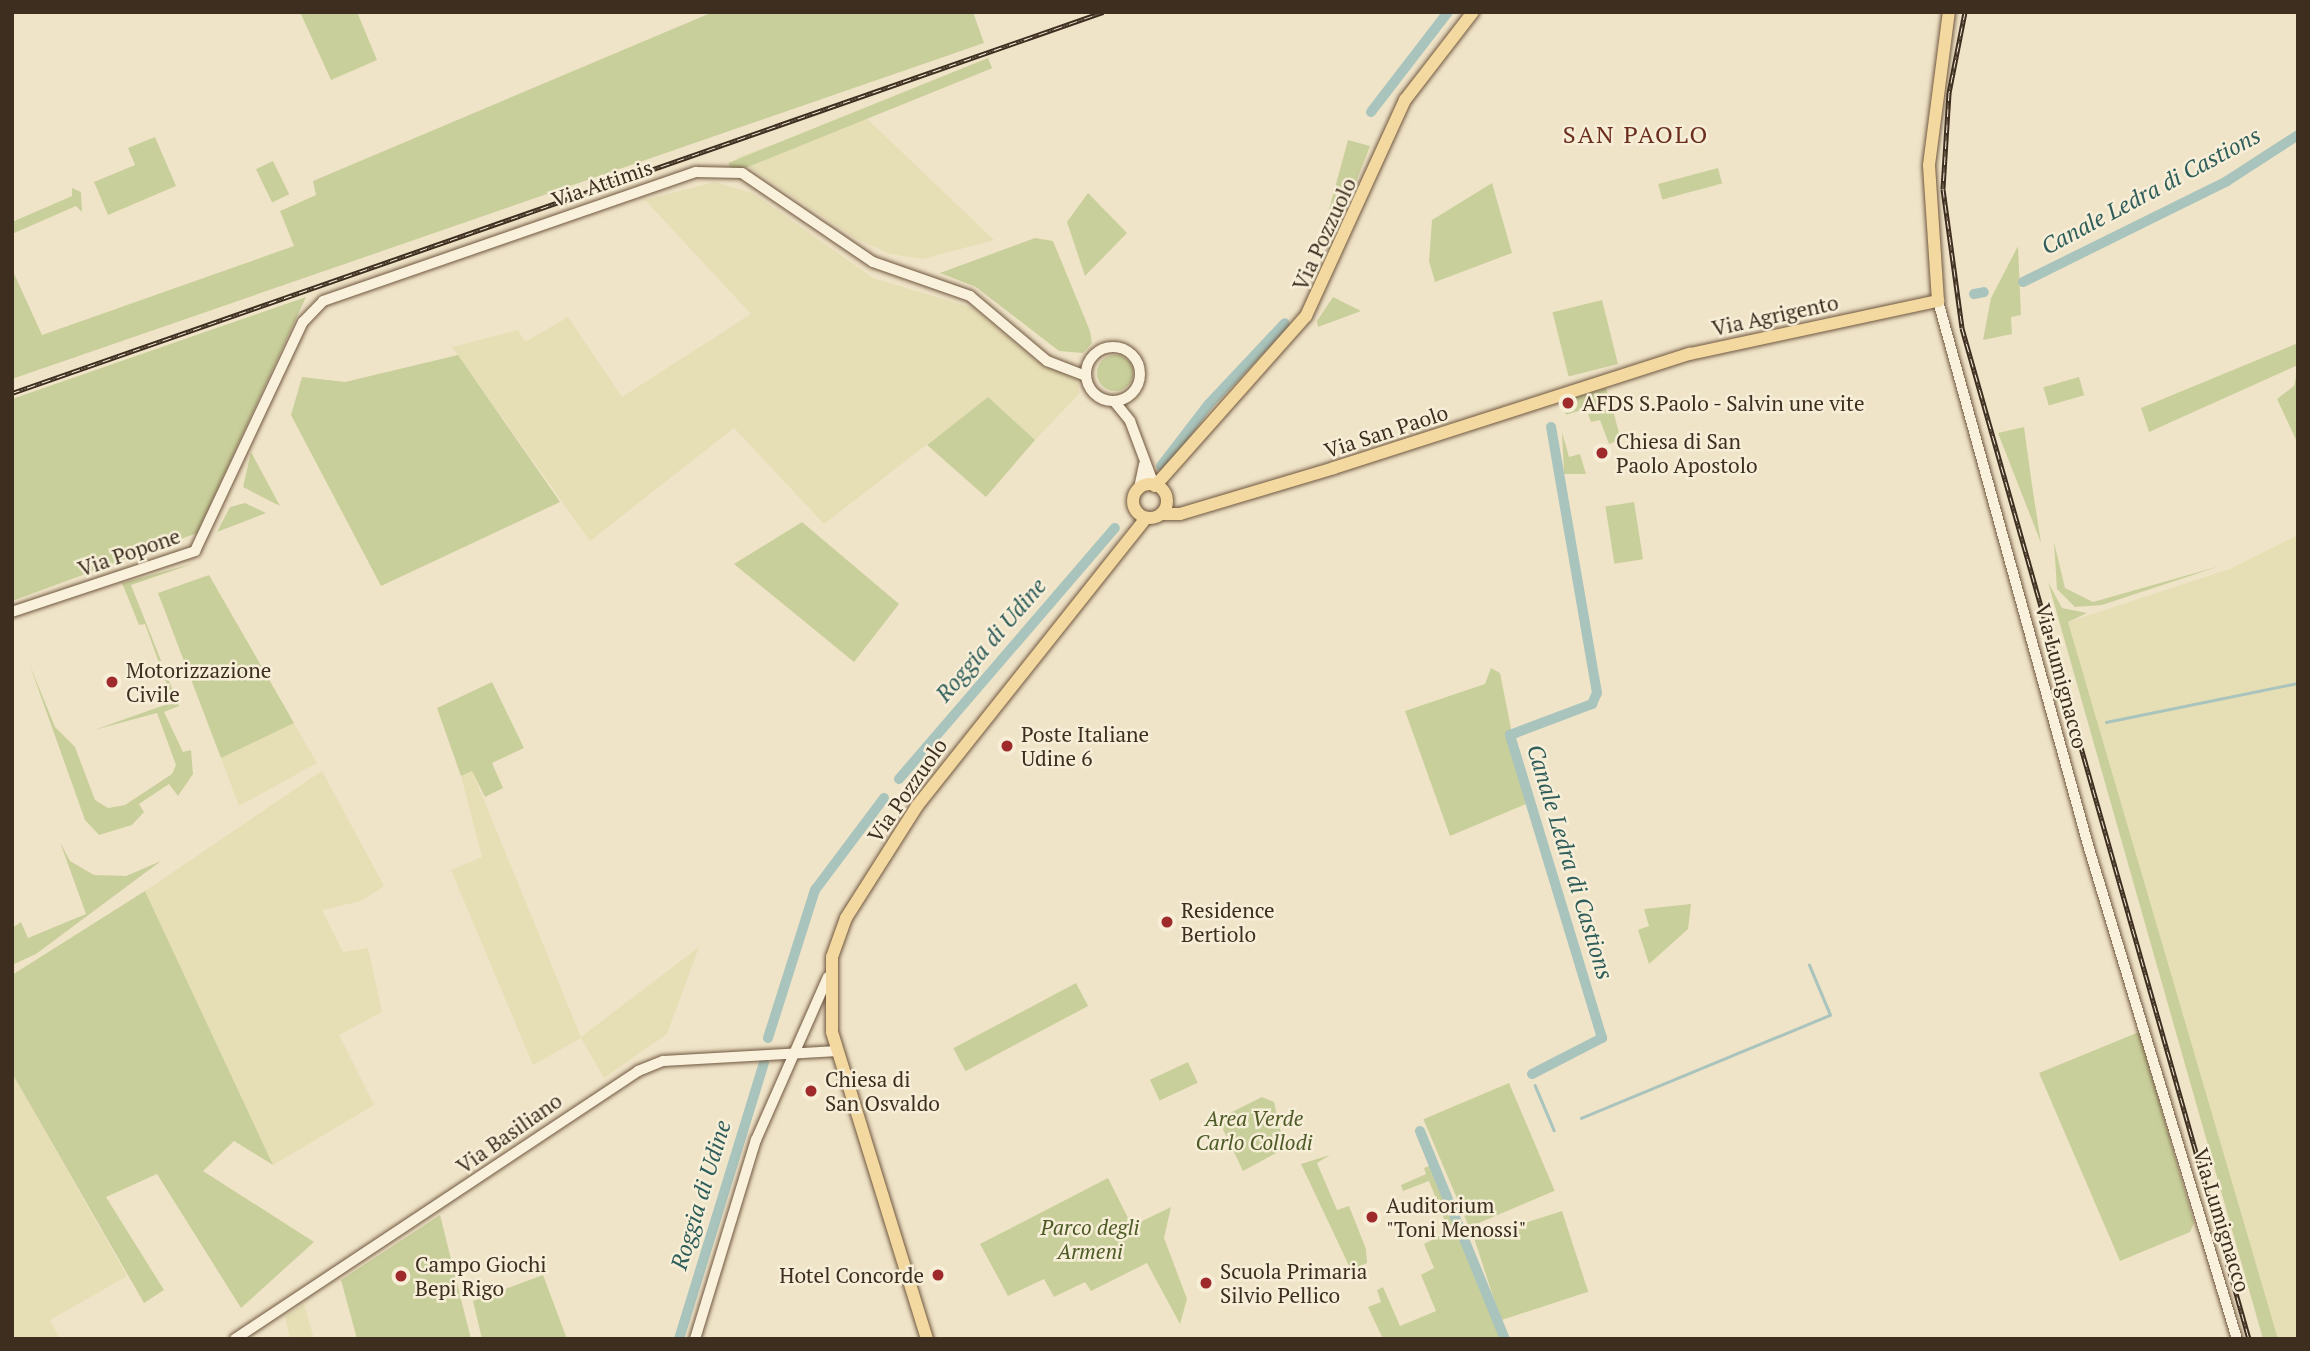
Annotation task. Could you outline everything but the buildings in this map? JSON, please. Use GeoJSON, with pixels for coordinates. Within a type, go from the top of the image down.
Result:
{"type":"FeatureCollection","features":[{"type":"Feature","properties":{"kind":"main road","name":"Via Pozzuolo"},"geometry":{"type":"LineString","coordinates":[[1154,485],[1306,316],[1405,100],[1473,12]]}},
{"type":"Feature","properties":{"kind":"main road","name":"Via Lumignacco"},"geometry":{"type":"LineString","coordinates":[[1938,301],[1929,164],[1949,12]]}},
{"type":"Feature","properties":{"kind":"main road","name":"Via Agrigento"},"geometry":{"type":"LineString","coordinates":[[1621,376],[1747,339],[1938,301]]}},
{"type":"Feature","properties":{"kind":"main road","name":"Via San Paolo"},"geometry":{"type":"LineString","coordinates":[[1161,514],[1180,514],[1621,376]]}},
{"type":"Feature","properties":{"kind":"main road"},"geometry":{"type":"LineString","coordinates":[[1154,485],[1166,496],[1161,514],[1146,518],[1134,506],[1139,488],[1154,485]]}},
{"type":"Feature","properties":{"kind":"main road","name":"Via Pozzuolo"},"geometry":{"type":"LineString","coordinates":[[1122,541],[1134,506]]}},
{"type":"Feature","properties":{"kind":"main road","name":"Via Pozzuolo"},"geometry":{"type":"LineString","coordinates":[[926,1339],[838,1051],[828,977],[846,918],[911,816],[1122,541],[1146,518]]}},
{"type":"Feature","properties":{"kind":"street","name":"Via Attimis"},"geometry":{"type":"LineString","coordinates":[[226,490],[303,322],[323,301],[706,170],[742,173],[873,262],[970,296],[1060,367],[1086,371]]}},
{"type":"Feature","properties":{"kind":"street","name":"Via Lumignacco"},"geometry":{"type":"LineString","coordinates":[[1938,301],[2088,845],[2237,1339]]}},
{"type":"Feature","properties":{"kind":"street"},"geometry":{"type":"LineString","coordinates":[[1130,421],[1132,393],[1140,373],[1128,351],[1104,348],[1086,371],[1097,396],[1114,401],[1130,421],[1154,485]]}},
{"type":"Feature","properties":{"kind":"street"},"geometry":{"type":"LineString","coordinates":[[1114,401],[1132,393]]}},
{"type":"Feature","properties":{"kind":"street"},"geometry":{"type":"LineString","coordinates":[[1139,488],[1145,462]]}},
{"type":"Feature","properties":{"kind":"street","name":"Via Popone"},"geometry":{"type":"LineString","coordinates":[[12,612],[195,551],[226,490]]}},
{"type":"Feature","properties":{"kind":"street","name":"Via Pozzuolo"},"geometry":{"type":"LineString","coordinates":[[695,1339],[757,1140],[828,977]]}},
{"type":"Feature","properties":{"kind":"street","name":"Via Basiliano"},"geometry":{"type":"LineString","coordinates":[[234,1339],[638,1071],[663,1061],[838,1051]]}},
{"type":"Feature","properties":{"kind":"shaded area"},"geometry":{"type":"Polygon","coordinates":[[[861,113],[994,240],[923,259],[890,254],[857,239],[736,158],[861,113]]]}},
{"type":"Feature","properties":{"kind":"shaded area"},"geometry":{"type":"Polygon","coordinates":[[[715,182],[754,194],[873,278],[973,308],[1036,361],[1078,381],[1079,394],[1035,440],[988,397],[824,524],[734,428],[590,541],[452,347],[518,330],[525,342],[568,317],[622,397],[751,314],[645,200],[715,182]]]}},
{"type":"Feature","properties":{"kind":"shaded area"},"geometry":{"type":"Polygon","coordinates":[[[2298,535],[2298,1339],[2278,1339],[2068,622],[2230,569],[2298,535]]]}},
{"type":"Feature","properties":{"kind":"shaded area"},"geometry":{"type":"Polygon","coordinates":[[[294,723],[317,763],[239,806],[221,758],[294,723]]]}},
{"type":"Feature","properties":{"kind":"shaded area"},"geometry":{"type":"Polygon","coordinates":[[[322,771],[384,886],[361,901],[322,910],[343,952],[368,948],[382,1012],[339,1035],[374,1105],[273,1165],[145,891],[322,771]]]}},
{"type":"Feature","properties":{"kind":"shaded area"},"geometry":{"type":"Polygon","coordinates":[[[472,771],[581,1037],[699,947],[667,1034],[604,1078],[581,1038],[533,1065],[451,870],[482,857],[461,776],[472,771]]]}},
{"type":"Feature","properties":{"kind":"shaded area"},"geometry":{"type":"Polygon","coordinates":[[[12,1073],[127,1276],[50,1320],[60,1339],[16,1339],[12,1332],[12,1073]]]}},
{"type":"Feature","properties":{"kind":"shaded area"},"geometry":{"type":"Polygon","coordinates":[[[304,1304],[314,1339],[290,1339],[285,1316],[304,1304]]]}},
{"type":"Feature","properties":{"kind":"green space"},"geometry":{"type":"Polygon","coordinates":[[[300,12],[357,12],[377,60],[331,80],[300,12]]]}},
{"type":"Feature","properties":{"kind":"green space"},"geometry":{"type":"Polygon","coordinates":[[[713,12],[973,12],[984,43],[12,379],[12,269],[42,335],[294,246],[280,211],[316,195],[313,181],[713,12]]]}},
{"type":"Feature","properties":{"kind":"green space"},"geometry":{"type":"Polygon","coordinates":[[[988,58],[992,68],[733,173],[728,163],[988,58]]]}},
{"type":"Feature","properties":{"kind":"green space"},"geometry":{"type":"Polygon","coordinates":[[[155,137],[176,186],[108,215],[94,182],[135,165],[128,148],[155,137]]]}},
{"type":"Feature","properties":{"kind":"green space"},"geometry":{"type":"Polygon","coordinates":[[[1348,140],[1370,146],[1330,249],[1319,246],[1348,140]]]}},
{"type":"Feature","properties":{"kind":"green space"},"geometry":{"type":"Polygon","coordinates":[[[273,161],[289,194],[272,203],[256,169],[273,161]]]}},
{"type":"Feature","properties":{"kind":"green space"},"geometry":{"type":"Polygon","coordinates":[[[1718,168],[1722,183],[1662,200],[1658,184],[1718,168]]]}},
{"type":"Feature","properties":{"kind":"green space"},"geometry":{"type":"Polygon","coordinates":[[[1492,183],[1512,253],[1435,282],[1429,261],[1432,220],[1492,183]]]}},
{"type":"Feature","properties":{"kind":"green space"},"geometry":{"type":"Polygon","coordinates":[[[72,188],[81,192],[82,212],[76,206],[12,234],[12,222],[72,196],[72,188]]]}},
{"type":"Feature","properties":{"kind":"green space"},"geometry":{"type":"Polygon","coordinates":[[[1088,193],[1127,233],[1085,276],[1067,222],[1088,193]]]}},
{"type":"Feature","properties":{"kind":"green space"},"geometry":{"type":"Polygon","coordinates":[[[1035,238],[1053,241],[1090,331],[1092,343],[1083,353],[1059,351],[976,287],[940,273],[1035,238]]]}},
{"type":"Feature","properties":{"kind":"green space"},"geometry":{"type":"Polygon","coordinates":[[[2018,246],[2021,315],[2011,317],[2012,334],[1983,340],[1991,298],[2018,246]]]}},
{"type":"Feature","properties":{"kind":"green space"},"geometry":{"type":"Polygon","coordinates":[[[306,297],[197,533],[12,601],[12,399],[306,297]]]}},
{"type":"Feature","properties":{"kind":"green space"},"geometry":{"type":"Polygon","coordinates":[[[1333,297],[1361,311],[1318,327],[1317,321],[1333,297]]]}},
{"type":"Feature","properties":{"kind":"green space"},"geometry":{"type":"Polygon","coordinates":[[[1602,300],[1618,364],[1568,376],[1553,312],[1602,300]]]}},
{"type":"Feature","properties":{"kind":"green space"},"geometry":{"type":"Polygon","coordinates":[[[2298,343],[2298,365],[2149,432],[2141,408],[2298,343]]]}},
{"type":"Feature","properties":{"kind":"green space"},"geometry":{"type":"Polygon","coordinates":[[[458,355],[560,502],[381,586],[291,415],[302,377],[345,382],[458,355]]]}},
{"type":"Feature","properties":{"kind":"green space"},"geometry":{"type":"Polygon","coordinates":[[[1115,355],[1127,361],[1133,373],[1127,385],[1115,391],[1103,385],[1097,373],[1103,361],[1115,355]]]}},
{"type":"Feature","properties":{"kind":"green space"},"geometry":{"type":"Polygon","coordinates":[[[2298,368],[2298,444],[2277,399],[2294,386],[2298,368]]]}},
{"type":"Feature","properties":{"kind":"green space"},"geometry":{"type":"Polygon","coordinates":[[[2079,377],[2084,395],[2049,405],[2043,387],[2079,377]]]}},
{"type":"Feature","properties":{"kind":"green space"},"geometry":{"type":"Polygon","coordinates":[[[1606,388],[1610,401],[1566,415],[1562,401],[1606,388]]]}},
{"type":"Feature","properties":{"kind":"green space"},"geometry":{"type":"Polygon","coordinates":[[[988,397],[1035,440],[986,497],[927,445],[988,397]]]}},
{"type":"Feature","properties":{"kind":"green space"},"geometry":{"type":"Polygon","coordinates":[[[1612,407],[1621,440],[1609,444],[1600,420],[1591,422],[1588,414],[1612,407]]]}},
{"type":"Feature","properties":{"kind":"green space"},"geometry":{"type":"Polygon","coordinates":[[[2024,427],[2032,485],[2041,543],[1998,433],[2024,427]]]}},
{"type":"Feature","properties":{"kind":"green space"},"geometry":{"type":"Polygon","coordinates":[[[1562,432],[1569,457],[1580,454],[1586,474],[1564,474],[1562,432]]]}},
{"type":"Feature","properties":{"kind":"green space"},"geometry":{"type":"Polygon","coordinates":[[[251,452],[280,506],[243,487],[251,452]]]}},
{"type":"Feature","properties":{"kind":"green space"},"geometry":{"type":"Polygon","coordinates":[[[1634,502],[1643,559],[1614,564],[1605,507],[1634,502]]]}},
{"type":"Feature","properties":{"kind":"green space"},"geometry":{"type":"Polygon","coordinates":[[[245,503],[266,513],[217,532],[230,507],[245,503]]]}},
{"type":"Feature","properties":{"kind":"green space"},"geometry":{"type":"Polygon","coordinates":[[[802,522],[899,604],[854,662],[734,564],[802,522]]]}},
{"type":"Feature","properties":{"kind":"green space"},"geometry":{"type":"Polygon","coordinates":[[[2054,542],[2065,588],[2093,602],[2220,566],[2102,605],[2075,607],[2057,589],[2054,542]]]}},
{"type":"Feature","properties":{"kind":"green space"},"geometry":{"type":"Polygon","coordinates":[[[195,563],[131,585],[179,706],[164,712],[183,752],[191,750],[193,774],[178,796],[169,784],[139,804],[144,812],[132,825],[99,835],[85,820],[29,663],[55,727],[75,747],[95,800],[108,808],[125,805],[172,774],[176,765],[157,713],[94,730],[173,702],[145,624],[139,625],[122,583],[195,563]]]}},
{"type":"Feature","properties":{"kind":"green space"},"geometry":{"type":"Polygon","coordinates":[[[209,575],[294,723],[221,758],[158,593],[209,575]]]}},
{"type":"Feature","properties":{"kind":"green space"},"geometry":{"type":"Polygon","coordinates":[[[2048,582],[2062,608],[2087,613],[2068,622],[2278,1339],[2263,1339],[2048,582]]]}},
{"type":"Feature","properties":{"kind":"green space"},"geometry":{"type":"Polygon","coordinates":[[[1491,668],[1500,673],[1526,804],[1450,836],[1405,711],[1485,684],[1491,668]]]}},
{"type":"Feature","properties":{"kind":"green space"},"geometry":{"type":"Polygon","coordinates":[[[492,682],[524,748],[492,763],[503,788],[485,797],[472,771],[461,776],[437,708],[492,682]]]}},
{"type":"Feature","properties":{"kind":"green space"},"geometry":{"type":"Polygon","coordinates":[[[60,842],[70,861],[94,875],[126,876],[161,861],[36,954],[12,965],[12,928],[21,922],[28,938],[86,914],[60,842]]]}},
{"type":"Feature","properties":{"kind":"green space"},"geometry":{"type":"Polygon","coordinates":[[[145,891],[273,1165],[234,1141],[203,1171],[314,1242],[241,1308],[157,1174],[106,1197],[164,1290],[144,1303],[12,1073],[12,975],[145,891]]]}},
{"type":"Feature","properties":{"kind":"green space"},"geometry":{"type":"Polygon","coordinates":[[[1691,904],[1688,929],[1649,964],[1638,930],[1649,926],[1644,909],[1691,904]]]}},
{"type":"Feature","properties":{"kind":"green space"},"geometry":{"type":"Polygon","coordinates":[[[1076,983],[1088,1006],[965,1071],[953,1048],[1076,983]]]}},
{"type":"Feature","properties":{"kind":"green space"},"geometry":{"type":"Polygon","coordinates":[[[2139,1032],[2194,1223],[2190,1232],[2120,1261],[2039,1073],[2139,1032]]]}},
{"type":"Feature","properties":{"kind":"green space"},"geometry":{"type":"Polygon","coordinates":[[[1188,1062],[1198,1083],[1160,1101],[1150,1080],[1188,1062]]]}},
{"type":"Feature","properties":{"kind":"green space"},"geometry":{"type":"Polygon","coordinates":[[[1509,1083],[1555,1191],[1469,1227],[1423,1119],[1509,1083]]]}},
{"type":"Feature","properties":{"kind":"green space","name":"Area Verde Carlo Collodi"},"geometry":{"type":"Polygon","coordinates":[[[1262,1097],[1274,1102],[1283,1142],[1276,1153],[1243,1171],[1218,1119],[1262,1097]]]}},
{"type":"Feature","properties":{"kind":"green space"},"geometry":{"type":"Polygon","coordinates":[[[1330,1155],[1317,1163],[1337,1210],[1349,1206],[1366,1249],[1367,1263],[1351,1270],[1301,1164],[1330,1155]]]}},
{"type":"Feature","properties":{"kind":"green space"},"geometry":{"type":"Polygon","coordinates":[[[1432,1165],[1503,1339],[1383,1339],[1368,1307],[1381,1302],[1377,1290],[1383,1287],[1400,1326],[1436,1311],[1421,1275],[1434,1268],[1424,1244],[1449,1231],[1429,1181],[1403,1191],[1401,1185],[1426,1174],[1424,1168],[1432,1165]]]}},
{"type":"Feature","properties":{"kind":"green space","name":"Parco degli Armeni"},"geometry":{"type":"Polygon","coordinates":[[[1108,1178],[1132,1226],[1171,1207],[1164,1238],[1187,1299],[1180,1324],[1147,1263],[1091,1291],[1085,1282],[1054,1297],[1044,1279],[1008,1296],[980,1244],[1108,1178]]]}},
{"type":"Feature","properties":{"kind":"green space"},"geometry":{"type":"Polygon","coordinates":[[[1562,1211],[1588,1292],[1501,1320],[1475,1239],[1562,1211]]]}},
{"type":"Feature","properties":{"kind":"green space","name":"Campo Giochi Bepi Rigo"},"geometry":{"type":"Polygon","coordinates":[[[440,1215],[471,1339],[357,1339],[341,1280],[440,1215]]]}},
{"type":"Feature","properties":{"kind":"green space"},"geometry":{"type":"Polygon","coordinates":[[[543,1275],[567,1339],[482,1339],[473,1301],[543,1275]]]}},
{"type":"Feature","properties":{"kind":"waterway","name":"Roggia di Udine"},"geometry":{"type":"LineString","coordinates":[[1371,112],[1448,12]]}},
{"type":"Feature","properties":{"kind":"waterway","name":"Canale Ledra di Castions"},"geometry":{"type":"LineString","coordinates":[[2023,282],[2227,181],[2298,135]]}},
{"type":"Feature","properties":{"kind":"waterway","name":"Canale Ledra di Castions"},"geometry":{"type":"LineString","coordinates":[[1974,294],[1984,292]]}},
{"type":"Feature","properties":{"kind":"waterway","name":"Roggia di Udine"},"geometry":{"type":"LineString","coordinates":[[1161,466],[1208,405],[1285,323]]}},
{"type":"Feature","properties":{"kind":"waterway","name":"Canale Ledra di Castions"},"geometry":{"type":"LineString","coordinates":[[1532,1074],[1602,1038],[1510,735],[1592,704],[1597,693],[1551,427]]}},
{"type":"Feature","properties":{"kind":"waterway","name":"Roggia di Udine"},"geometry":{"type":"LineString","coordinates":[[899,779],[1115,528]]}},
{"type":"Feature","properties":{"kind":"waterway"},"geometry":{"type":"LineString","coordinates":[[2106,722],[2298,683]]}},
{"type":"Feature","properties":{"kind":"waterway","name":"Roggia di Udine"},"geometry":{"type":"LineString","coordinates":[[768,1038],[815,890],[884,798]]}},
{"type":"Feature","properties":{"kind":"waterway"},"geometry":{"type":"LineString","coordinates":[[1581,1118],[1830,1015],[1809,965]]}},
{"type":"Feature","properties":{"kind":"waterway","name":"Roggia di Udine"},"geometry":{"type":"LineString","coordinates":[[679,1339],[764,1063]]}},
{"type":"Feature","properties":{"kind":"waterway"},"geometry":{"type":"LineString","coordinates":[[1535,1085],[1554,1130]]}},
{"type":"Feature","properties":{"kind":"waterway","name":"Canale Ledra di Castions"},"geometry":{"type":"LineString","coordinates":[[1420,1131],[1505,1339]]}},
{"type":"Feature","properties":{"kind":"railway"},"geometry":{"type":"LineString","coordinates":[[12,393],[1103,12]]}},
{"type":"Feature","properties":{"kind":"railway"},"geometry":{"type":"LineString","coordinates":[[1965,12],[1949,93],[1943,189],[1962,328],[2249,1339]]}},
{"type":"Feature","properties":{"kind":"place","name":"AFDS S.Paolo - Salvin une vite"},"geometry":{"type":"Point","coordinates":[1568,403]}},
{"type":"Feature","properties":{"kind":"place","name":"Chiesa di San Paolo Apostolo"},"geometry":{"type":"Point","coordinates":[1602,453]}},
{"type":"Feature","properties":{"kind":"place","name":"Motorizzazione Civile"},"geometry":{"type":"Point","coordinates":[112,682]}},
{"type":"Feature","properties":{"kind":"place","name":"Poste Italiane Udine 6"},"geometry":{"type":"Point","coordinates":[1007,746]}},
{"type":"Feature","properties":{"kind":"place","name":"Residence Bertiolo"},"geometry":{"type":"Point","coordinates":[1167,922]}},
{"type":"Feature","properties":{"kind":"place","name":"Chiesa di San Osvaldo"},"geometry":{"type":"Point","coordinates":[811,1091]}},
{"type":"Feature","properties":{"kind":"place","name":"Auditorium \"Toni Menossi\""},"geometry":{"type":"Point","coordinates":[1372,1217]}},
{"type":"Feature","properties":{"kind":"place","name":"Hotel Concorde"},"geometry":{"type":"Point","coordinates":[938,1275]}},
{"type":"Feature","properties":{"kind":"place","name":"Campo Giochi Bepi Rigo"},"geometry":{"type":"Point","coordinates":[401,1276]}},
{"type":"Feature","properties":{"kind":"place","name":"Scuola Primaria Silvio Pellico"},"geometry":{"type":"Point","coordinates":[1206,1283]}},
{"type":"Feature","properties":{"kind":"district","name":"SAN PAOLO"},"geometry":{"type":"Point","coordinates":[1636,135]}}]}
